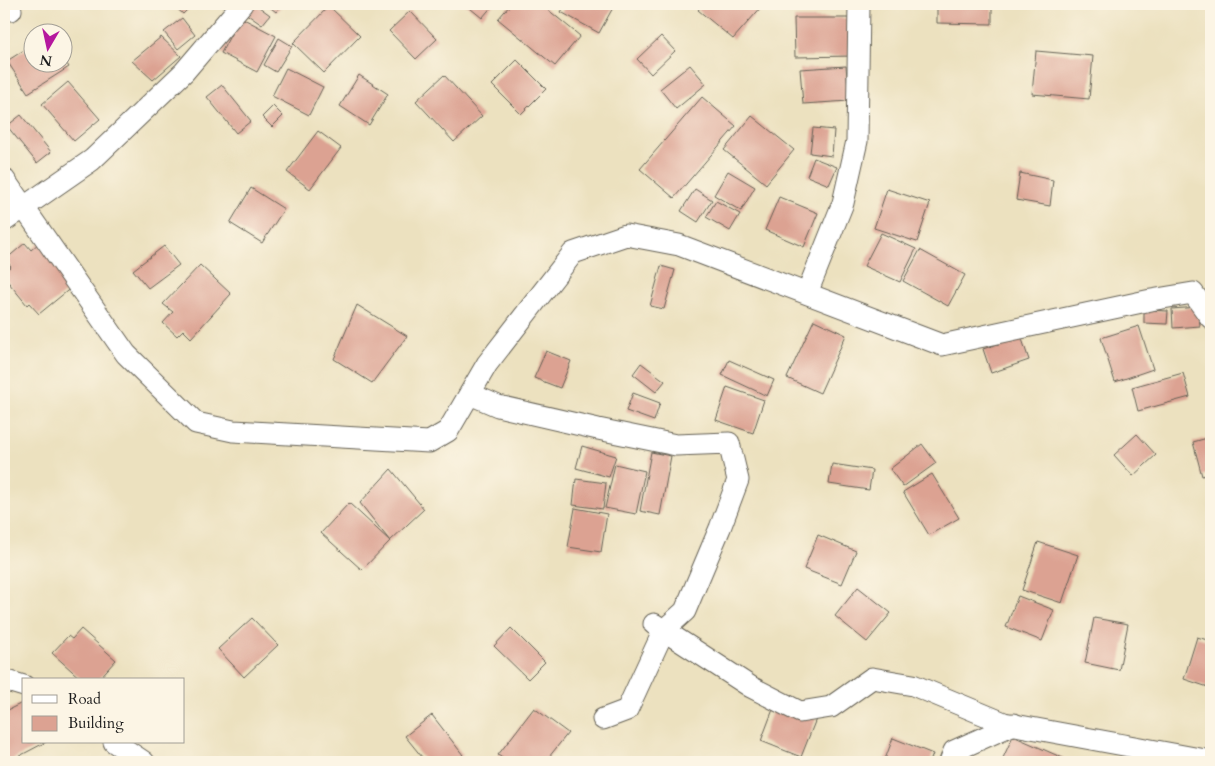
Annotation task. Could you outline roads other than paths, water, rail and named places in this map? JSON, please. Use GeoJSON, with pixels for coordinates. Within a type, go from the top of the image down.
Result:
{"type":"FeatureCollection","features":[{"type":"Feature","properties":{"kind":"street"},"geometry":{"type":"LineString","coordinates":[[4,221],[92,160],[184,72],[242,4]]}},
{"type":"Feature","properties":{"kind":"street"},"geometry":{"type":"LineString","coordinates":[[807,293],[843,203],[857,141],[859,4]]}},
{"type":"Feature","properties":{"kind":"street"},"geometry":{"type":"LineString","coordinates":[[4,179],[126,354],[196,423],[233,431],[429,442],[448,431],[488,364],[573,253],[626,235],[679,245],[942,345],[1202,289],[1211,318]]}},
{"type":"Feature","properties":{"kind":"street"},"geometry":{"type":"LineString","coordinates":[[470,394],[498,406],[676,445],[729,443],[738,480],[685,611],[659,627],[627,710],[603,719]]}},
{"type":"Feature","properties":{"kind":"street"},"geometry":{"type":"LineString","coordinates":[[659,627],[751,688],[800,712],[832,707],[872,678],[913,685],[1004,723],[1211,761]]}},
{"type":"Feature","properties":{"kind":"street"},"geometry":{"type":"LineString","coordinates":[[4,680],[22,685]]}},
{"type":"Feature","properties":{"kind":"street"},"geometry":{"type":"LineString","coordinates":[[950,762],[954,751],[1014,724]]}},
{"type":"Feature","properties":{"kind":"street"},"geometry":{"type":"LineString","coordinates":[[117,744],[144,762]]}}]}
